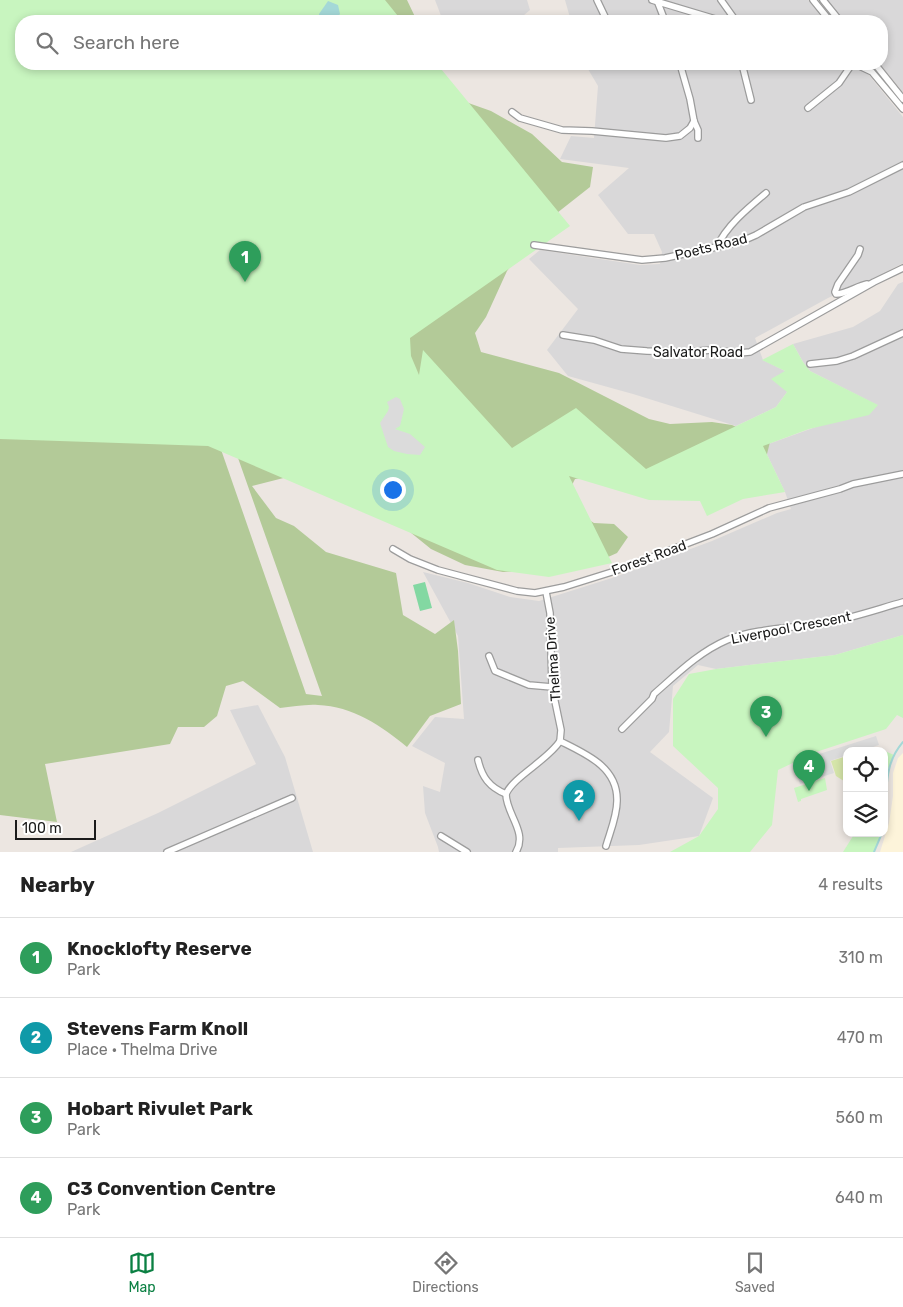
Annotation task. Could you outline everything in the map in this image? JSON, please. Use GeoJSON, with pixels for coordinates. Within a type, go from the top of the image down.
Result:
{"type":"FeatureCollection","features":[{"type":"Feature","properties":{"kind":"street"},"geometry":{"type":"LineString","coordinates":[[598,0],[604,15]]}},
{"type":"Feature","properties":{"kind":"street"},"geometry":{"type":"LineString","coordinates":[[652,0],[701,15]]}},
{"type":"Feature","properties":{"kind":"street"},"geometry":{"type":"LineString","coordinates":[[721,0],[733,15]]}},
{"type":"Feature","properties":{"kind":"street"},"geometry":{"type":"LineString","coordinates":[[813,0],[825,15]]}},
{"type":"Feature","properties":{"kind":"street"},"geometry":{"type":"LineString","coordinates":[[823,0],[835,15]]}},
{"type":"Feature","properties":{"kind":"street"},"geometry":{"type":"LineString","coordinates":[[658,3],[663,15]]}},
{"type":"Feature","properties":{"kind":"street"},"geometry":{"type":"LineString","coordinates":[[682,70],[694,121],[698,130],[698,138]]}},
{"type":"Feature","properties":{"kind":"street"},"geometry":{"type":"LineString","coordinates":[[744,70],[751,100]]}},
{"type":"Feature","properties":{"kind":"street"},"geometry":{"type":"LineString","coordinates":[[808,108],[839,83],[849,70]]}},
{"type":"Feature","properties":{"kind":"street"},"geometry":{"type":"LineString","coordinates":[[870,70],[903,109]]}},
{"type":"Feature","properties":{"kind":"street"},"geometry":{"type":"LineString","coordinates":[[880,70],[903,99]]}},
{"type":"Feature","properties":{"kind":"street"},"geometry":{"type":"LineString","coordinates":[[512,112],[520,118],[562,130],[673,138],[680,136],[690,128],[694,121]]}},
{"type":"Feature","properties":{"kind":"street","name":"Poets Road"},"geometry":{"type":"LineString","coordinates":[[534,245],[642,260],[665,258],[717,247],[756,236],[804,207],[849,192],[903,165]]}},
{"type":"Feature","properties":{"kind":"street"},"geometry":{"type":"LineString","coordinates":[[717,247],[720,239],[738,218],[766,193]]}},
{"type":"Feature","properties":{"kind":"street"},"geometry":{"type":"LineString","coordinates":[[860,249],[838,284],[836,293],[840,295],[858,286],[874,282]]}},
{"type":"Feature","properties":{"kind":"street","name":"Salvator Road"},"geometry":{"type":"LineString","coordinates":[[562,335],[594,340],[621,348],[647,351],[684,352],[712,350],[734,353],[750,352],[874,282],[903,268]]}},
{"type":"Feature","properties":{"kind":"street"},"geometry":{"type":"LineString","coordinates":[[810,364],[837,361],[853,356],[903,332]]}},
{"type":"Feature","properties":{"kind":"street","name":"Forest Road"},"geometry":{"type":"LineString","coordinates":[[393,549],[410,559],[438,570],[525,593],[546,592],[594,578],[686,544],[769,508],[853,484],[903,474]]}},
{"type":"Feature","properties":{"kind":"street","name":"Thelma Drive"},"geometry":{"type":"LineString","coordinates":[[546,592],[550,613],[552,687],[561,730],[560,741]]}},
{"type":"Feature","properties":{"kind":"street","name":"Liverpool Crescent"},"geometry":{"type":"LineString","coordinates":[[622,729],[652,699],[654,694],[692,660],[729,639],[750,633],[827,622],[903,602]]}},
{"type":"Feature","properties":{"kind":"street"},"geometry":{"type":"LineString","coordinates":[[489,656],[495,671],[529,685],[552,687]]}},
{"type":"Feature","properties":{"kind":"street"},"geometry":{"type":"LineString","coordinates":[[516,852],[520,838],[508,806],[506,794],[508,788],[552,751],[560,741],[602,765],[615,782],[617,802],[606,846]]}},
{"type":"Feature","properties":{"kind":"street"},"geometry":{"type":"LineString","coordinates":[[478,760],[480,770],[492,787],[506,794]]}},
{"type":"Feature","properties":{"kind":"street"},"geometry":{"type":"LineString","coordinates":[[167,852],[292,798]]}},
{"type":"Feature","properties":{"kind":"street"},"geometry":{"type":"LineString","coordinates":[[441,836],[467,852]]}},
{"type":"Feature","properties":{"kind":"shaded area"},"geometry":{"type":"Polygon","coordinates":[[[435,0],[527,0],[530,10],[524,15],[441,15],[435,0]]]}},
{"type":"Feature","properties":{"kind":"shaded area"},"geometry":{"type":"Polygon","coordinates":[[[565,0],[808,0],[820,15],[569,15],[565,0]]]}},
{"type":"Feature","properties":{"kind":"shaded area"},"geometry":{"type":"Polygon","coordinates":[[[827,0],[903,0],[903,92],[885,70],[888,70],[888,15],[840,15],[827,0]]]}},
{"type":"Feature","properties":{"kind":"shaded area"},"geometry":{"type":"Polygon","coordinates":[[[589,70],[865,70],[903,117],[903,263],[867,282],[828,298],[755,338],[763,360],[785,371],[787,392],[776,407],[736,426],[568,376],[547,350],[578,309],[529,259],[540,250],[640,265],[660,264],[662,252],[654,234],[628,234],[598,195],[629,168],[560,159],[571,136],[594,138],[598,86],[589,70]]]}},
{"type":"Feature","properties":{"kind":"shaded area"},"geometry":{"type":"Polygon","coordinates":[[[903,282],[903,635],[835,655],[716,669],[698,665],[673,686],[669,732],[650,752],[713,798],[699,836],[639,845],[558,848],[558,852],[439,852],[425,813],[423,786],[440,792],[445,763],[412,746],[435,717],[464,719],[458,636],[423,572],[468,583],[510,597],[539,601],[615,577],[791,509],[763,446],[877,405],[810,371],[793,344],[853,327],[880,311],[898,284],[903,282]]]}},
{"type":"Feature","properties":{"kind":"shaded area"},"geometry":{"type":"Polygon","coordinates":[[[396,397],[400,399],[404,409],[400,426],[395,429],[410,434],[425,447],[420,455],[394,451],[388,447],[380,423],[388,411],[387,402],[396,397]]]}},
{"type":"Feature","properties":{"kind":"shaded area"},"geometry":{"type":"Polygon","coordinates":[[[258,705],[285,757],[313,852],[71,852],[158,813],[256,764],[230,710],[258,705]]]}},
{"type":"Feature","properties":{"kind":"shaded area"},"geometry":{"type":"Polygon","coordinates":[[[876,736],[879,745],[873,747],[843,747],[843,756],[830,761],[834,773],[800,784],[796,772],[818,764],[816,755],[876,736]]]}},
{"type":"Feature","properties":{"kind":"shaded area"},"geometry":{"type":"Polygon","coordinates":[[[903,753],[903,852],[880,852],[885,837],[888,837],[893,796],[893,773],[898,758],[903,753]]]}},
{"type":"Feature","properties":{"kind":"green space"},"geometry":{"type":"Polygon","coordinates":[[[0,0],[407,0],[414,15],[15,15],[15,70],[438,70],[437,82],[443,94],[491,111],[532,134],[562,162],[593,167],[590,187],[543,224],[507,271],[486,317],[475,333],[481,352],[559,373],[649,419],[670,424],[712,422],[732,425],[770,442],[761,478],[595,476],[575,479],[566,497],[577,513],[594,523],[614,524],[628,537],[617,553],[599,561],[561,568],[503,572],[465,565],[431,549],[368,498],[315,470],[252,486],[276,518],[294,526],[326,552],[396,573],[403,615],[435,634],[454,620],[461,704],[430,716],[407,747],[377,725],[355,713],[331,706],[318,705],[280,708],[243,681],[226,686],[217,716],[204,727],[178,727],[170,744],[45,764],[57,822],[0,815],[0,237],[160,274],[306,694],[322,696],[172,271],[17,218],[0,0]]]}},
{"type":"Feature","properties":{"kind":"green space"},"geometry":{"type":"Polygon","coordinates":[[[0,0],[385,0],[397,15],[15,15],[15,70],[442,70],[570,226],[410,338],[411,356],[419,375],[423,350],[512,448],[576,408],[646,469],[776,407],[787,392],[771,379],[785,371],[762,360],[793,344],[810,371],[878,405],[869,415],[809,429],[763,446],[785,492],[743,499],[707,516],[700,501],[649,500],[569,476],[612,563],[549,577],[497,570],[208,446],[0,439],[0,0]]]}},
{"type":"Feature","properties":{"kind":"green space"},"geometry":{"type":"Polygon","coordinates":[[[425,582],[432,608],[420,611],[413,585],[425,582]]]}},
{"type":"Feature","properties":{"kind":"green space"},"geometry":{"type":"Polygon","coordinates":[[[903,635],[903,718],[897,715],[886,729],[816,752],[778,770],[772,825],[750,852],[670,852],[699,836],[718,809],[718,788],[673,746],[673,699],[689,674],[835,655],[903,635]]]}},
{"type":"Feature","properties":{"kind":"green space"},"geometry":{"type":"Polygon","coordinates":[[[888,752],[894,755],[888,769],[888,752]]]}},
{"type":"Feature","properties":{"kind":"green space"},"geometry":{"type":"Polygon","coordinates":[[[843,757],[843,780],[836,776],[831,761],[843,757]]]}},
{"type":"Feature","properties":{"kind":"green space"},"geometry":{"type":"Polygon","coordinates":[[[825,778],[827,790],[801,799],[798,802],[794,788],[825,778]]]}},
{"type":"Feature","properties":{"kind":"green space"},"geometry":{"type":"Polygon","coordinates":[[[852,837],[880,837],[874,852],[843,852],[852,837]]]}},
{"type":"Feature","properties":{"kind":"water"},"geometry":{"type":"Polygon","coordinates":[[[328,1],[338,5],[339,15],[319,14],[328,1]]]}},
{"type":"Feature","properties":{"kind":"waterway"},"geometry":{"type":"LineString","coordinates":[[886,792],[892,759],[903,742]]}},
{"type":"Feature","properties":{"kind":"waterway"},"geometry":{"type":"LineString","coordinates":[[874,852],[880,837]]}},
{"type":"Feature","properties":{"kind":"place","name":"Knocklofty Reserve"},"geometry":{"type":"Point","coordinates":[245,282]}},
{"type":"Feature","properties":{"kind":"place","name":"Hobart Rivulet Park"},"geometry":{"type":"Point","coordinates":[766,737]}},
{"type":"Feature","properties":{"kind":"place","name":"C3 Convention Centre"},"geometry":{"type":"Point","coordinates":[809,791]}},
{"type":"Feature","properties":{"kind":"place","name":"Stevens Farm Knoll"},"geometry":{"type":"Point","coordinates":[579,821]}}]}
